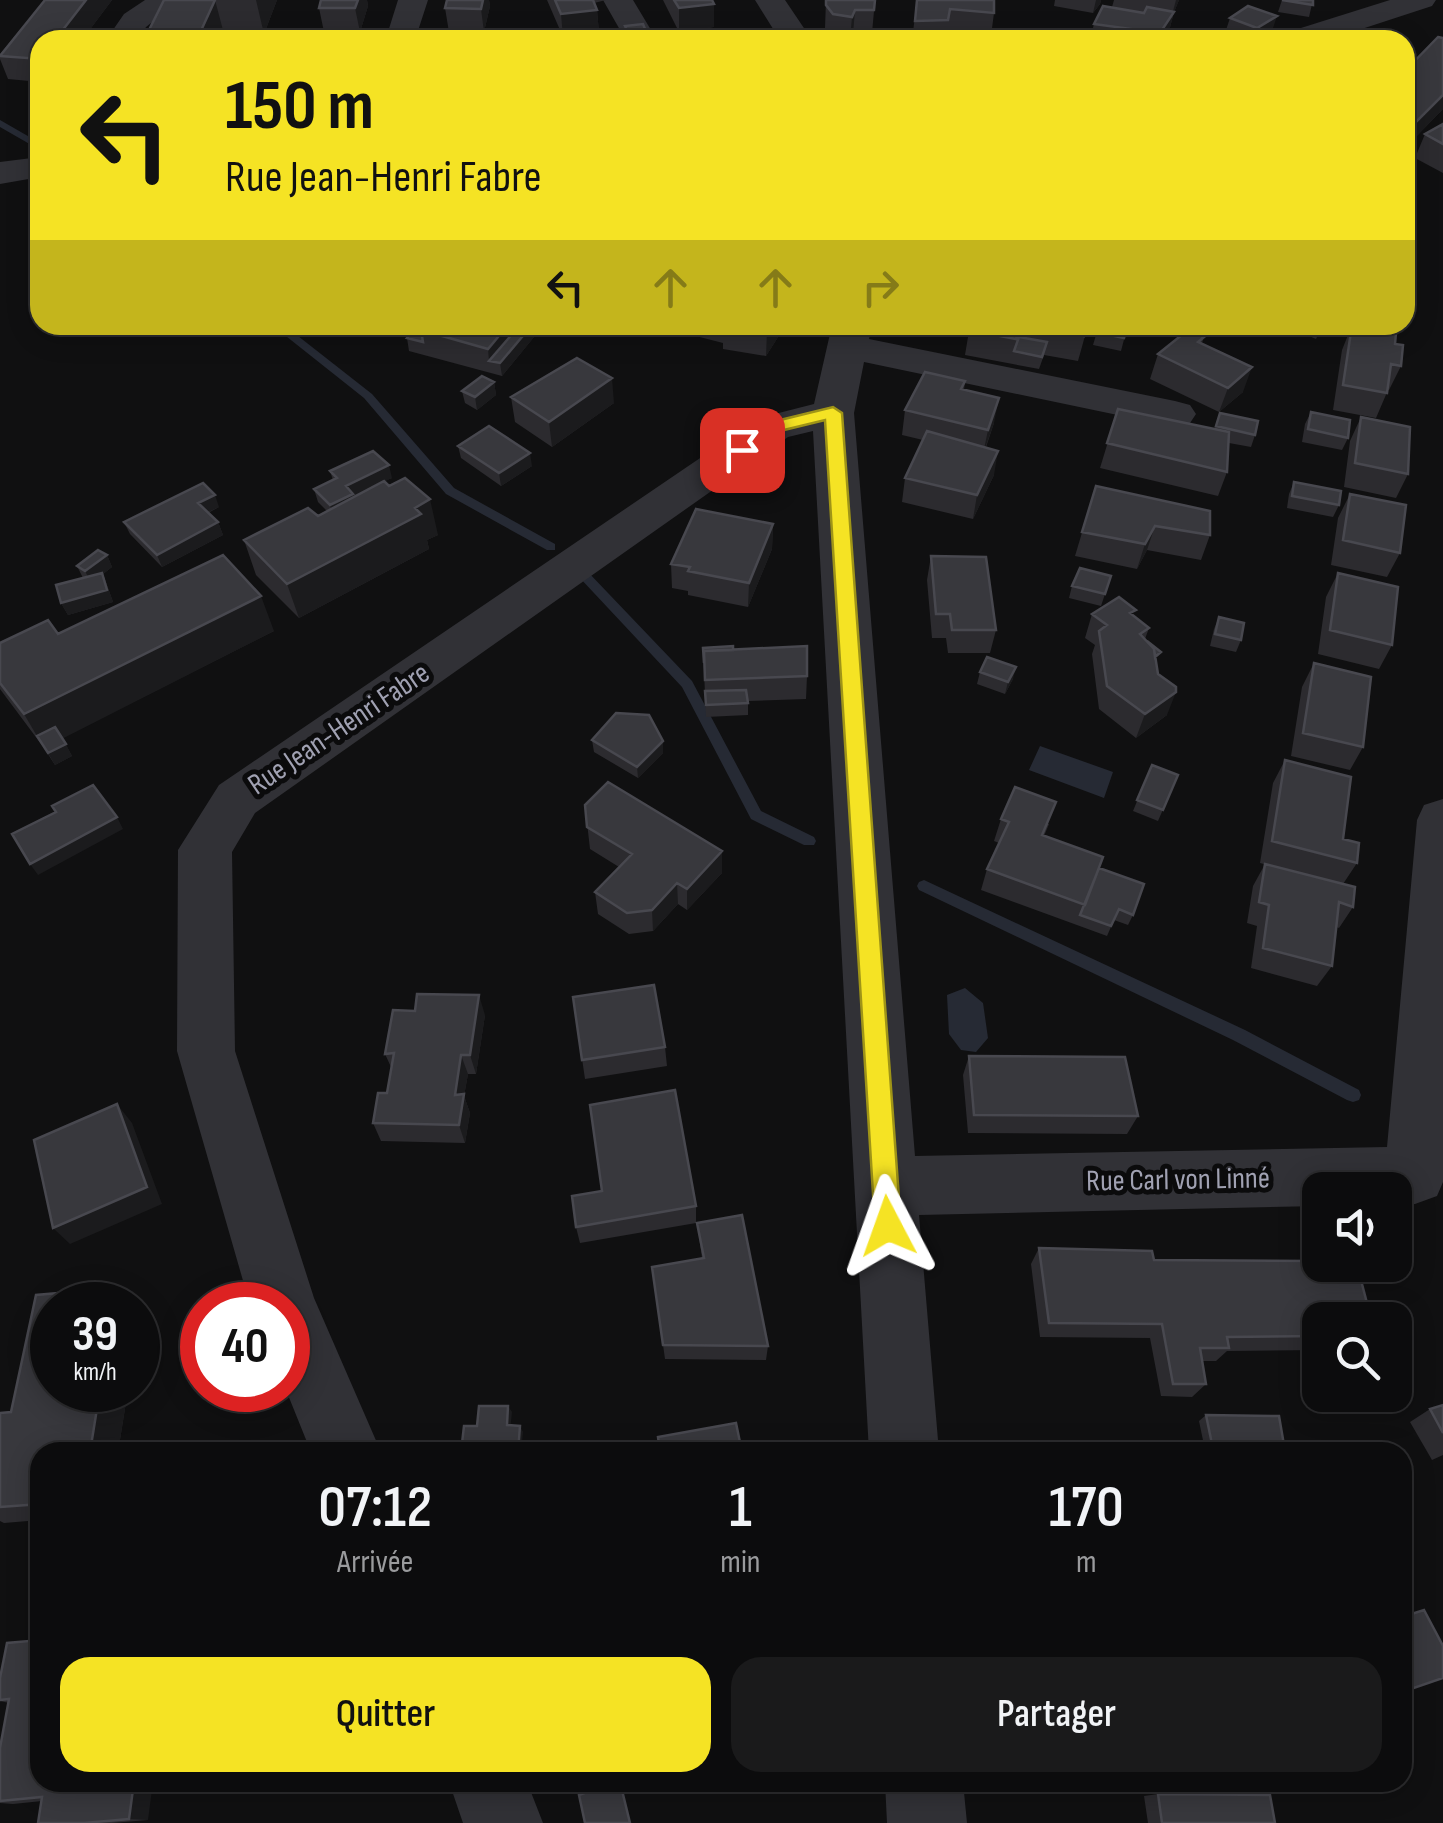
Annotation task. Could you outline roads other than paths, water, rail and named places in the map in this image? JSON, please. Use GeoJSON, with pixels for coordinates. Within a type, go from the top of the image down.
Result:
{"type":"FeatureCollection","features":[{"type":"Feature","properties":{"kind":"street"},"geometry":{"type":"LineString","coordinates":[[129,30],[165,0]]}},
{"type":"Feature","properties":{"kind":"street"},"geometry":{"type":"LineString","coordinates":[[404,30],[413,0]]}},
{"type":"Feature","properties":{"kind":"street"},"geometry":{"type":"LineString","coordinates":[[618,0],[635,30]]}},
{"type":"Feature","properties":{"kind":"street"},"geometry":{"type":"LineString","coordinates":[[770,0],[790,30]]}},
{"type":"Feature","properties":{"kind":"street"},"geometry":{"type":"LineString","coordinates":[[1308,2],[1398,7],[1431,35]]}},
{"type":"Feature","properties":{"kind":"street"},"geometry":{"type":"LineString","coordinates":[[1327,30],[1398,7]]}},
{"type":"Feature","properties":{"kind":"street"},"geometry":{"type":"LineString","coordinates":[[0,173],[30,168]]}},
{"type":"Feature","properties":{"kind":"street"},"geometry":{"type":"LineString","coordinates":[[903,1442],[833,413],[849,336],[1175,414]]}},
{"type":"Feature","properties":{"kind":"street","name":"Rue Jean-Henri Fabre"},"geometry":{"type":"LineString","coordinates":[[276,1282],[206,1051],[204,850],[237,800],[774,427],[833,413]]}},
{"type":"Feature","properties":{"kind":"street","name":"Rue Carl von Linné"},"geometry":{"type":"LineString","coordinates":[[885,1186],[1429,1194],[1443,820]]}},
{"type":"Feature","properties":{"kind":"street"},"geometry":{"type":"LineString","coordinates":[[310,1368],[342,1442]]}},
{"type":"Feature","properties":{"kind":"street"},"geometry":{"type":"LineString","coordinates":[[492,1792],[503,1823]]}},
{"type":"Feature","properties":{"kind":"street"},"geometry":{"type":"LineString","coordinates":[[925,1792],[927,1823]]}},
{"type":"Feature","properties":{"kind":"waterway"},"geometry":{"type":"LineString","coordinates":[[0,123],[30,141]]}},
{"type":"Feature","properties":{"kind":"waterway"},"geometry":{"type":"LineString","coordinates":[[290,335],[368,396],[450,491],[551,547]]}},
{"type":"Feature","properties":{"kind":"waterway"},"geometry":{"type":"LineString","coordinates":[[583,574],[687,684],[756,815],[809,841]]}},
{"type":"Feature","properties":{"kind":"waterway"},"geometry":{"type":"LineString","coordinates":[[924,886],[1239,1035],[1353,1095]]}}]}
